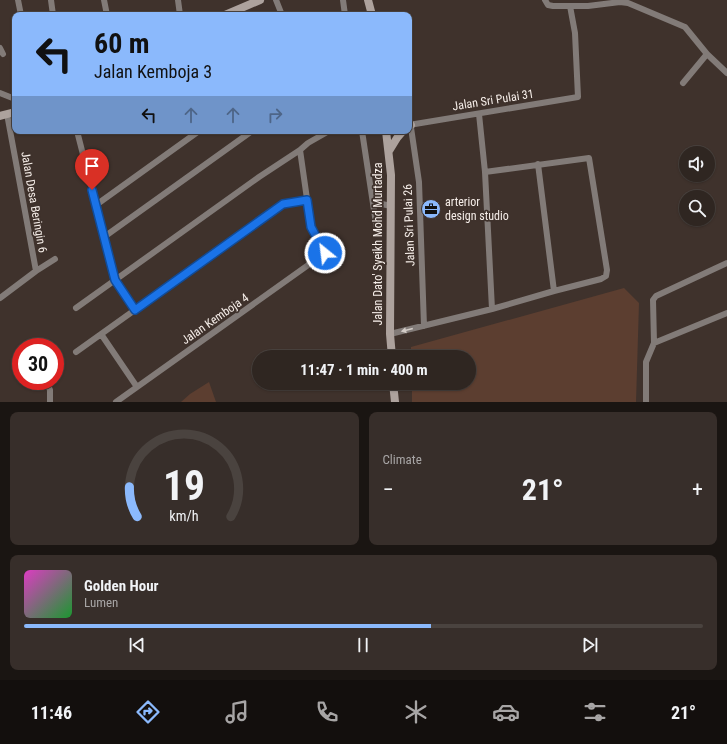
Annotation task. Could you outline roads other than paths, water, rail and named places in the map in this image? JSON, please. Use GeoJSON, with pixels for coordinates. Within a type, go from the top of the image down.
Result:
{"type":"FeatureCollection","features":[{"type":"Feature","properties":{"kind":"main road"},"geometry":{"type":"LineString","coordinates":[[231,12],[248,2],[260,0]]}},
{"type":"Feature","properties":{"kind":"main road"},"geometry":{"type":"LineString","coordinates":[[368,0],[371,12]]}},
{"type":"Feature","properties":{"kind":"main road","name":"Jalan Dato' Syeikh Mohd Murtadza"},"geometry":{"type":"LineString","coordinates":[[386,134],[389,151],[391,206],[390,334],[391,350]]}},
{"type":"Feature","properties":{"kind":"main road"},"geometry":{"type":"LineString","coordinates":[[389,151],[401,134]]}},
{"type":"Feature","properties":{"kind":"main road"},"geometry":{"type":"LineString","coordinates":[[394,390],[395,402]]}},
{"type":"Feature","properties":{"kind":"street"},"geometry":{"type":"LineString","coordinates":[[18,0],[20,12]]}},
{"type":"Feature","properties":{"kind":"street"},"geometry":{"type":"LineString","coordinates":[[51,0],[53,12]]}},
{"type":"Feature","properties":{"kind":"street"},"geometry":{"type":"LineString","coordinates":[[104,0],[106,12]]}},
{"type":"Feature","properties":{"kind":"street"},"geometry":{"type":"LineString","coordinates":[[178,0],[180,12]]}},
{"type":"Feature","properties":{"kind":"street"},"geometry":{"type":"LineString","coordinates":[[276,0],[281,12]]}},
{"type":"Feature","properties":{"kind":"street"},"geometry":{"type":"LineString","coordinates":[[343,0],[345,12]]}},
{"type":"Feature","properties":{"kind":"street"},"geometry":{"type":"LineString","coordinates":[[545,0],[548,5],[570,6],[598,3],[628,3],[685,27],[707,54],[727,73]]}},
{"type":"Feature","properties":{"kind":"street","name":"Jalan Sri Pulai 31"},"geometry":{"type":"LineString","coordinates":[[412,125],[578,97],[575,33],[570,6]]}},
{"type":"Feature","properties":{"kind":"street"},"geometry":{"type":"LineString","coordinates":[[683,83],[707,54]]}},
{"type":"Feature","properties":{"kind":"street"},"geometry":{"type":"LineString","coordinates":[[0,93],[12,98]]}},
{"type":"Feature","properties":{"kind":"street","name":"Jalan Desa Beringin 6"},"geometry":{"type":"LineString","coordinates":[[7,114],[36,270]]}},
{"type":"Feature","properties":{"kind":"street"},"geometry":{"type":"LineString","coordinates":[[478,114],[485,172],[492,309]]}},
{"type":"Feature","properties":{"kind":"street"},"geometry":{"type":"LineString","coordinates":[[78,134],[115,280],[135,310]]}},
{"type":"Feature","properties":{"kind":"street"},"geometry":{"type":"LineString","coordinates":[[96,205],[195,134]]}},
{"type":"Feature","properties":{"kind":"street"},"geometry":{"type":"LineString","coordinates":[[104,237],[248,134]]}},
{"type":"Feature","properties":{"kind":"street"},"geometry":{"type":"LineString","coordinates":[[76,308],[259,177],[308,143],[324,134]]}},
{"type":"Feature","properties":{"kind":"street"},"geometry":{"type":"LineString","coordinates":[[362,134],[377,230]]}},
{"type":"Feature","properties":{"kind":"street","name":"Jalan Sri Pulai 26"},"geometry":{"type":"LineString","coordinates":[[411,134],[419,182],[424,326]]}},
{"type":"Feature","properties":{"kind":"street"},"geometry":{"type":"LineString","coordinates":[[76,352],[283,204],[307,200],[300,150]]}},
{"type":"Feature","properties":{"kind":"street"},"geometry":{"type":"LineString","coordinates":[[390,334],[492,309],[601,279],[606,276],[607,270],[589,158],[485,172]]}},
{"type":"Feature","properties":{"kind":"street"},"geometry":{"type":"LineString","coordinates":[[538,164],[554,291]]}},
{"type":"Feature","properties":{"kind":"street","name":"Jalan Kemboja 4"},"geometry":{"type":"LineString","coordinates":[[116,402],[325,253],[311,227],[307,200]]}},
{"type":"Feature","properties":{"kind":"street"},"geometry":{"type":"LineString","coordinates":[[373,202],[391,206]]}},
{"type":"Feature","properties":{"kind":"street"},"geometry":{"type":"LineString","coordinates":[[0,298],[36,270],[56,259]]}},
{"type":"Feature","properties":{"kind":"street"},"geometry":{"type":"LineString","coordinates":[[646,402],[646,362],[654,343],[653,300],[656,296],[727,263]]}},
{"type":"Feature","properties":{"kind":"street"},"geometry":{"type":"LineString","coordinates":[[654,343],[727,313]]}},
{"type":"Feature","properties":{"kind":"street"},"geometry":{"type":"LineString","coordinates":[[101,334],[137,387]]}},
{"type":"Feature","properties":{"kind":"street"},"geometry":{"type":"LineString","coordinates":[[50,390],[50,402]]}},
{"type":"Feature","properties":{"kind":"place","name":"arterior design studio"},"geometry":{"type":"Point","coordinates":[431,209]}}]}
